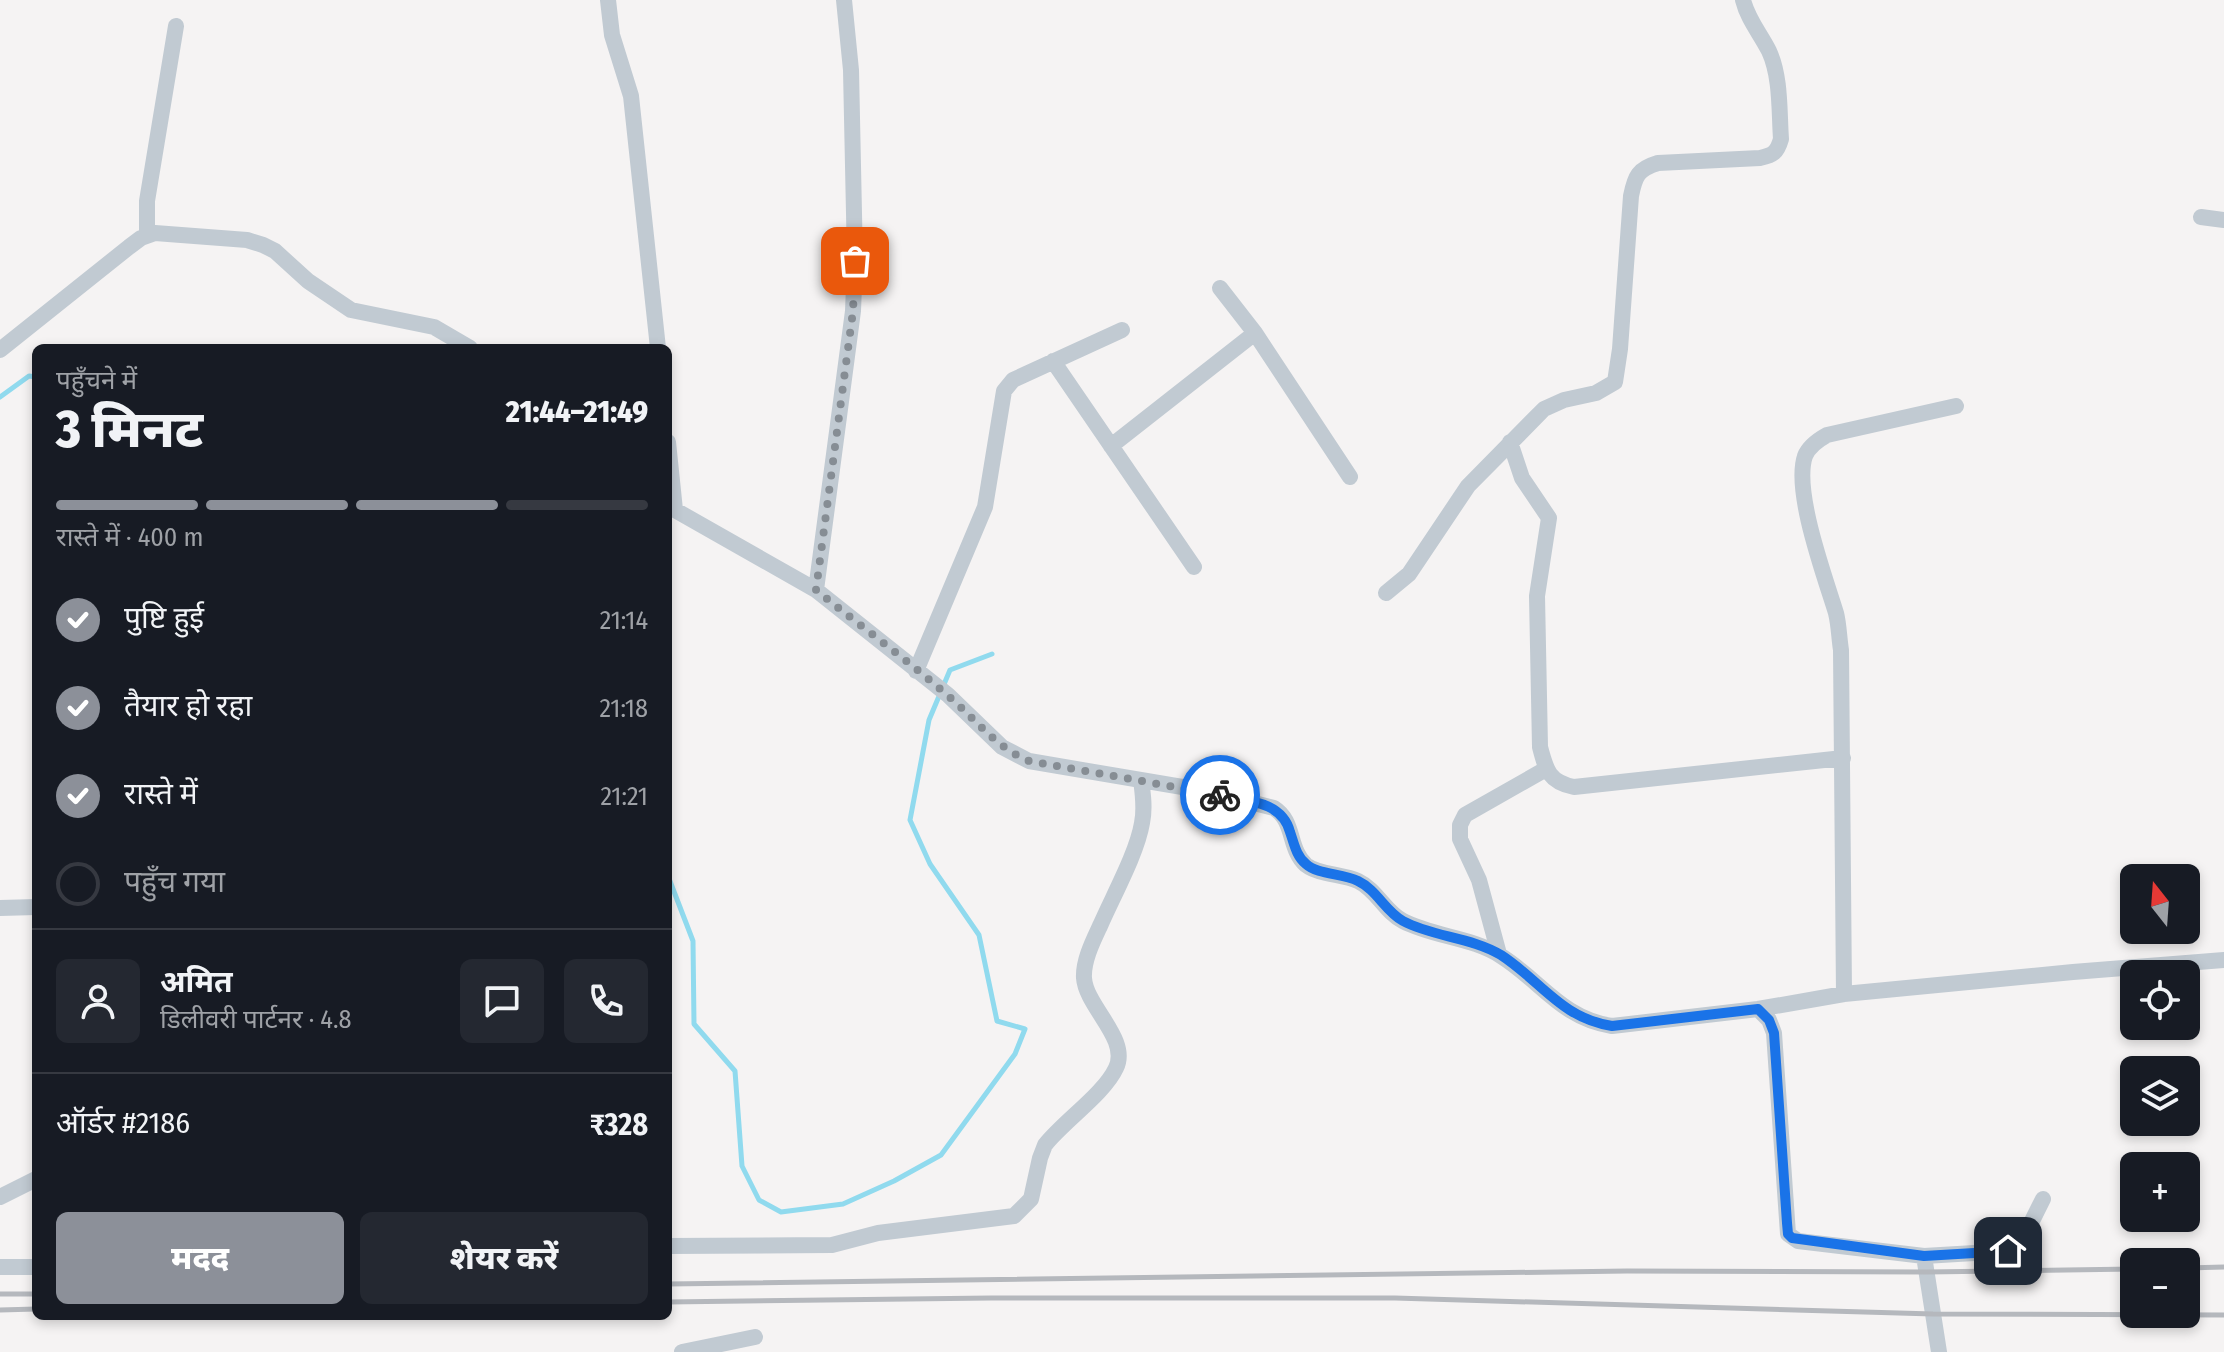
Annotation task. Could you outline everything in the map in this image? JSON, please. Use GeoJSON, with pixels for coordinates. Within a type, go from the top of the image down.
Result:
{"type":"FeatureCollection","features":[{"type":"Feature","properties":{"kind":"street"},"geometry":{"type":"LineString","coordinates":[[608,0],[612,35],[631,96],[658,344]]}},
{"type":"Feature","properties":{"kind":"street"},"geometry":{"type":"LineString","coordinates":[[816,590],[853,311],[855,261],[851,70],[844,0]]}},
{"type":"Feature","properties":{"kind":"street"},"geometry":{"type":"LineString","coordinates":[[1386,593],[1409,574],[1468,486],[1544,409],[1564,400],[1596,393],[1615,382],[1631,196],[1637,173],[1643,167],[1658,163],[1760,158],[1773,155],[1778,149],[1781,139],[1775,71],[1769,52],[1749,21],[1743,0]]}},
{"type":"Feature","properties":{"kind":"street"},"geometry":{"type":"LineString","coordinates":[[147,235],[147,201],[176,26]]}},
{"type":"Feature","properties":{"kind":"street"},"geometry":{"type":"LineString","coordinates":[[2201,217],[2224,220]]}},
{"type":"Feature","properties":{"kind":"street"},"geometry":{"type":"LineString","coordinates":[[0,350],[129,247],[155,233],[247,240],[263,245],[351,310],[434,327],[463,344]]}},
{"type":"Feature","properties":{"kind":"street"},"geometry":{"type":"LineString","coordinates":[[1220,288],[1255,333],[1350,477]]}},
{"type":"Feature","properties":{"kind":"street"},"geometry":{"type":"LineString","coordinates":[[918,672],[985,507],[1004,391],[1013,380],[1122,330]]}},
{"type":"Feature","properties":{"kind":"street"},"geometry":{"type":"LineString","coordinates":[[1111,446],[1255,333]]}},
{"type":"Feature","properties":{"kind":"street"},"geometry":{"type":"LineString","coordinates":[[1053,361],[1194,567]]}},
{"type":"Feature","properties":{"kind":"street"},"geometry":{"type":"LineString","coordinates":[[1844,994],[1843,758],[1837,617],[1814,547],[1803,473],[1806,455],[1815,442],[1827,435],[1956,406]]}},
{"type":"Feature","properties":{"kind":"street"},"geometry":{"type":"LineString","coordinates":[[1510,442],[1522,478],[1549,518],[1537,596],[1540,747],[1546,769],[1559,784],[1574,787],[1843,758]]}},
{"type":"Feature","properties":{"kind":"street"},"geometry":{"type":"LineString","coordinates":[[672,508],[816,590],[948,695],[1002,747],[1015,755],[1029,761],[1206,791],[1274,808],[1288,823],[1295,848],[1308,867],[1361,882],[1402,921],[1499,954],[1561,1006],[1594,1023],[1612,1026],[1758,1009],[1844,994],[2224,960]]}},
{"type":"Feature","properties":{"kind":"street"},"geometry":{"type":"LineString","coordinates":[[1499,954],[1479,880],[1460,839],[1460,825],[1465,815],[1546,769]]}},
{"type":"Feature","properties":{"kind":"street"},"geometry":{"type":"LineString","coordinates":[[672,1246],[832,1245],[878,1233],[999,1219],[1014,1216],[1024,1208],[1031,1199],[1045,1145],[1118,1066],[1115,1042],[1088,993],[1084,978],[1091,946],[1140,834],[1143,802],[1141,780]]}},
{"type":"Feature","properties":{"kind":"street"},"geometry":{"type":"LineString","coordinates":[[0,908],[32,907]]}},
{"type":"Feature","properties":{"kind":"street"},"geometry":{"type":"LineString","coordinates":[[1758,1009],[1769,1020],[1774,1033],[1788,1234],[1798,1241],[1924,1256],[2008,1251],[2019,1247],[2043,1199]]}},
{"type":"Feature","properties":{"kind":"street"},"geometry":{"type":"LineString","coordinates":[[0,1197],[32,1181]]}},
{"type":"Feature","properties":{"kind":"street"},"geometry":{"type":"LineString","coordinates":[[1924,1256],[1939,1352]]}},
{"type":"Feature","properties":{"kind":"street"},"geometry":{"type":"LineString","coordinates":[[0,1267],[32,1267]]}},
{"type":"Feature","properties":{"kind":"street"},"geometry":{"type":"LineString","coordinates":[[682,1352],[755,1337]]}},
{"type":"Feature","properties":{"kind":"waterway"},"geometry":{"type":"LineString","coordinates":[[0,397],[32,376]]}},
{"type":"Feature","properties":{"kind":"waterway"},"geometry":{"type":"LineString","coordinates":[[672,886],[693,941],[694,1024],[735,1071],[742,1166],[759,1200],[781,1212],[843,1204],[941,1155],[1015,1054],[1025,1029],[997,1021],[979,935],[930,864],[910,820],[929,720],[950,670],[992,654]]}},
{"type":"Feature","properties":{"kind":"railway"},"geometry":{"type":"LineString","coordinates":[[2200,1268],[2224,1267]]}},
{"type":"Feature","properties":{"kind":"railway"},"geometry":{"type":"LineString","coordinates":[[672,1284],[1627,1271],[2120,1269]]}},
{"type":"Feature","properties":{"kind":"railway"},"geometry":{"type":"LineString","coordinates":[[0,1294],[32,1294]]}},
{"type":"Feature","properties":{"kind":"railway"},"geometry":{"type":"LineString","coordinates":[[672,1302],[1395,1298],[1933,1314],[2224,1315]]}},
{"type":"Feature","properties":{"kind":"railway"},"geometry":{"type":"LineString","coordinates":[[0,1310],[32,1309]]}},
{"type":"Feature","properties":{"kind":"way so far"},"geometry":{"type":"LineString","coordinates":[[855,261],[853,311],[816,590],[948,695],[1002,747],[1015,755],[1029,761],[1220,795]]}},
{"type":"Feature","properties":{"kind":"route"},"geometry":{"type":"LineString","coordinates":[[1220,795],[1274,808],[1288,823],[1295,848],[1308,867],[1361,882],[1402,921],[1499,954],[1561,1006],[1594,1023],[1612,1026],[1758,1009],[1769,1020],[1774,1033],[1787,1223],[1788,1234],[1792,1238],[1924,1256],[2008,1251]]}}]}
